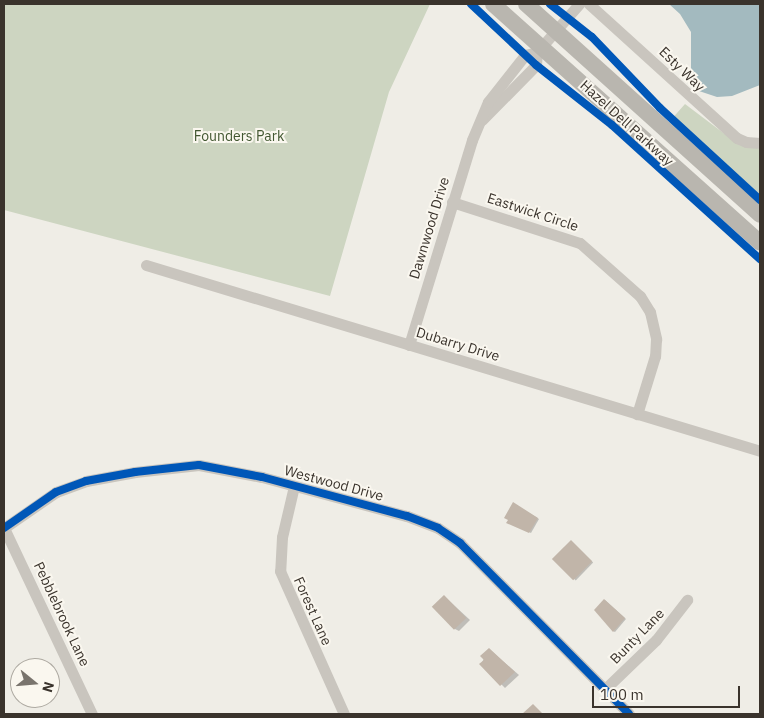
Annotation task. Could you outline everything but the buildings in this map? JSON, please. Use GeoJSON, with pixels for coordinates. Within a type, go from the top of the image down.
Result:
{"type":"FeatureCollection","features":[{"type":"Feature","properties":{"kind":"main road","name":"Hazel Dell Parkway"},"geometry":{"type":"LineString","coordinates":[[493,4],[539,50],[760,243]]}},
{"type":"Feature","properties":{"kind":"main road","name":"Hazel Dell Parkway"},"geometry":{"type":"LineString","coordinates":[[526,4],[760,215]]}},
{"type":"Feature","properties":{"kind":"street","name":"Dawnwood Drive"},"geometry":{"type":"LineString","coordinates":[[409,345],[452,202],[480,121],[532,70],[539,50],[579,4]]}},
{"type":"Feature","properties":{"kind":"street","name":"Esty Way"},"geometry":{"type":"LineString","coordinates":[[589,4],[737,138],[760,143]]}},
{"type":"Feature","properties":{"kind":"street","name":"Eastwick Circle"},"geometry":{"type":"LineString","coordinates":[[452,202],[580,243],[640,296],[650,312],[656,339],[655,356],[637,414]]}},
{"type":"Feature","properties":{"kind":"street","name":"Dubarry Drive"},"geometry":{"type":"LineString","coordinates":[[146,265],[760,452]]}},
{"type":"Feature","properties":{"kind":"street","name":"Westwood Drive"},"geometry":{"type":"LineString","coordinates":[[4,528],[56,492],[96,479],[135,472],[211,466],[407,516],[448,534],[629,714]]}},
{"type":"Feature","properties":{"kind":"street","name":"Forest Lane"},"geometry":{"type":"LineString","coordinates":[[294,486],[282,537],[280,571],[344,714]]}},
{"type":"Feature","properties":{"kind":"street","name":"Pebblebrook Lane"},"geometry":{"type":"LineString","coordinates":[[4,528],[92,714]]}},
{"type":"Feature","properties":{"kind":"street","name":"Bunty Lane"},"geometry":{"type":"LineString","coordinates":[[604,689],[656,640],[687,600]]}},
{"type":"Feature","properties":{"kind":"green space","name":"Founders Park"},"geometry":{"type":"Polygon","coordinates":[[[4,4],[430,4],[389,92],[330,296],[4,210],[4,4]]]}},
{"type":"Feature","properties":{"kind":"green space"},"geometry":{"type":"Polygon","coordinates":[[[685,104],[734,141],[760,149],[760,202],[669,122],[685,104]]]}},
{"type":"Feature","properties":{"kind":"water"},"geometry":{"type":"Polygon","coordinates":[[[669,4],[760,4],[760,85],[732,96],[717,97],[699,91],[691,75],[691,32],[680,14],[669,4]]]}},
{"type":"Feature","properties":{"kind":"cycle path"},"geometry":{"type":"LineString","coordinates":[[471,4],[536,65],[612,125],[760,259]]}},
{"type":"Feature","properties":{"kind":"cycle path"},"geometry":{"type":"LineString","coordinates":[[550,4],[592,37],[660,108],[760,200]]}},
{"type":"Feature","properties":{"kind":"cycle path"},"geometry":{"type":"LineString","coordinates":[[4,528],[56,492],[86,481],[135,472],[199,465],[262,477],[407,516],[438,528],[460,543],[629,714]]}}]}
